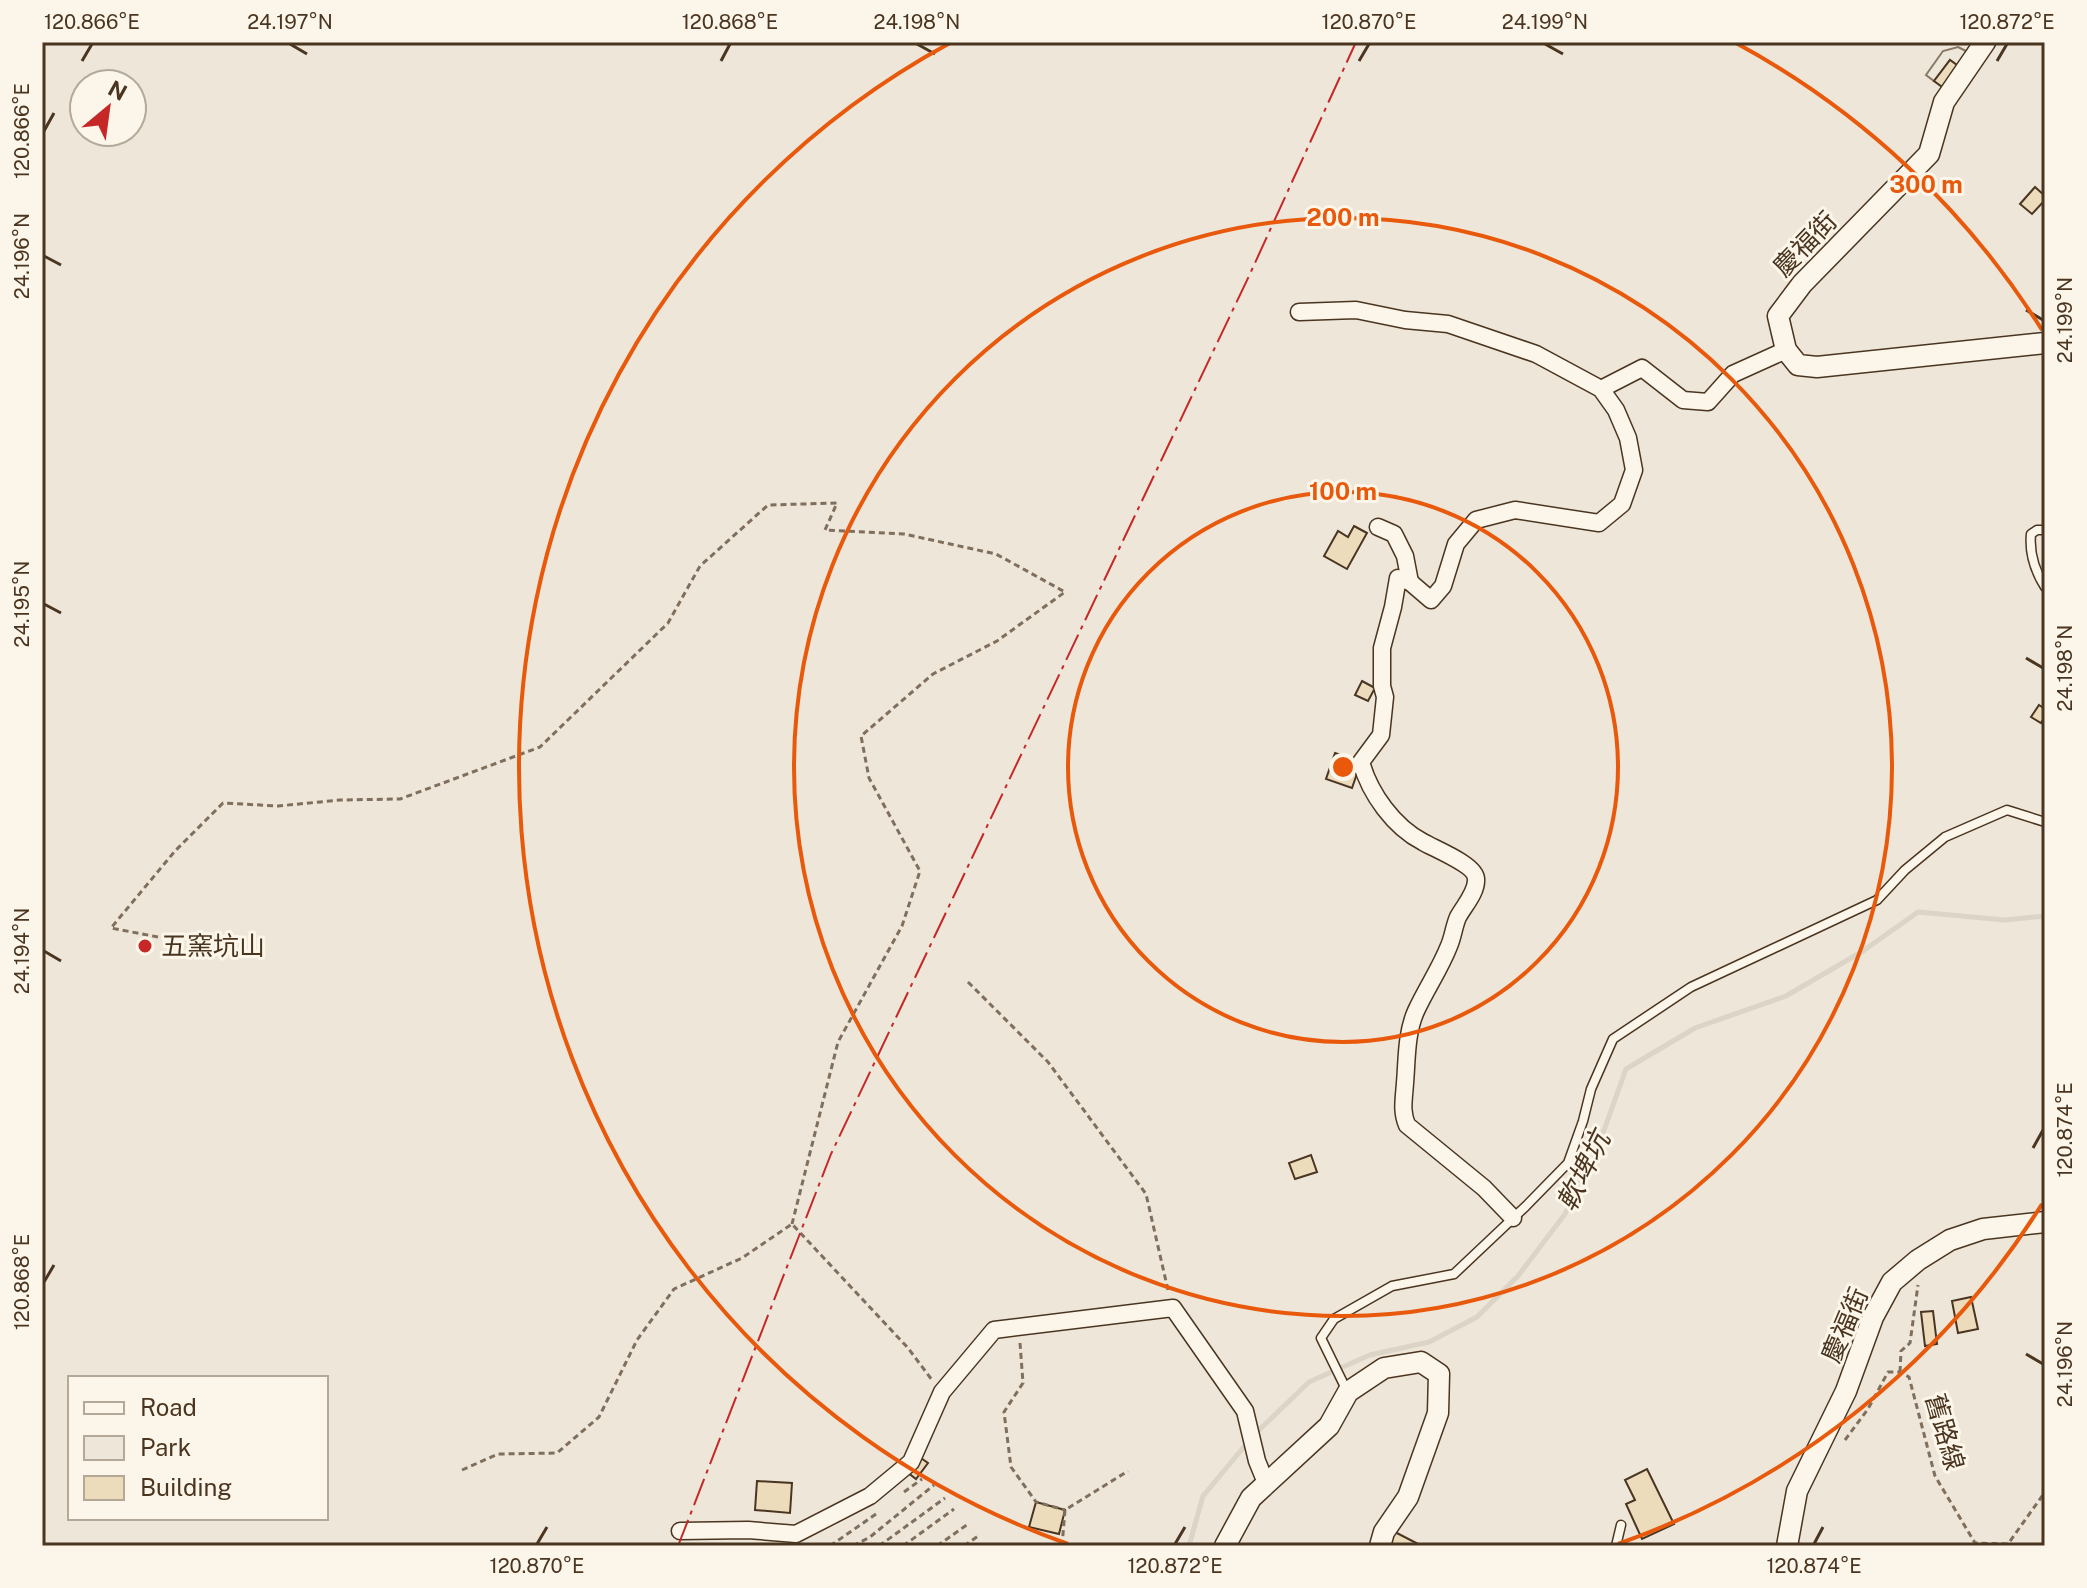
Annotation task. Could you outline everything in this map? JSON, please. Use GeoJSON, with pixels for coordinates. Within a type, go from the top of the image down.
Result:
{"type":"FeatureCollection","features":[{"type":"Feature","properties":{"kind":"street","name":"慶福街"},"geometry":{"type":"LineString","coordinates":[[1786,350],[1778,316],[1784,304],[1929,154],[1944,102],[1985,42]]}},
{"type":"Feature","properties":{"kind":"street"},"geometry":{"type":"LineString","coordinates":[[1299,312],[1356,310],[1405,320],[1448,324],[1536,354],[1601,389],[1616,410],[1628,438],[1634,470],[1622,504],[1599,523],[1515,510],[1476,520],[1456,544],[1443,586],[1431,600],[1410,582],[1398,578],[1382,648],[1385,697],[1381,735],[1361,762],[1365,776],[1395,824],[1461,862],[1477,877],[1445,956],[1415,1013],[1408,1039],[1403,1113],[1407,1125],[1484,1188],[1513,1218]]}},
{"type":"Feature","properties":{"kind":"street"},"geometry":{"type":"LineString","coordinates":[[1601,389],[1642,368],[1683,400],[1708,402],[1733,374],[1786,350],[1798,365],[1817,367],[2045,343]]}},
{"type":"Feature","properties":{"kind":"street"},"geometry":{"type":"LineString","coordinates":[[1378,527],[1394,534],[1405,556],[1410,582]]}},
{"type":"Feature","properties":{"kind":"street","name":"慶福街"},"geometry":{"type":"LineString","coordinates":[[1787,1546],[1797,1491],[1846,1391],[1873,1317],[1892,1282],[1918,1260],[1950,1240],[1983,1229],[2045,1222]]}},
{"type":"Feature","properties":{"kind":"street"},"geometry":{"type":"LineString","coordinates":[[680,1531],[748,1530],[796,1534],[870,1496],[911,1462],[942,1392],[994,1330],[1173,1308],[1245,1411],[1257,1461],[1266,1483]]}},
{"type":"Feature","properties":{"kind":"street"},"geometry":{"type":"LineString","coordinates":[[1225,1546],[1251,1498],[1329,1426],[1348,1392],[1384,1368],[1421,1362],[1439,1374],[1438,1413],[1408,1497],[1384,1532],[1380,1546]]}},
{"type":"Feature","properties":{"kind":"lane"},"geometry":{"type":"LineString","coordinates":[[2045,530],[2031,534],[2030,543],[2036,573],[2045,587]]}},
{"type":"Feature","properties":{"kind":"lane"},"geometry":{"type":"LineString","coordinates":[[1348,1392],[1321,1338],[1334,1319],[1392,1286],[1454,1274],[1568,1163],[1600,1066],[1613,1039],[1691,987],[1877,900],[1905,870],[1945,837],[2007,810],[2045,822]]}},
{"type":"Feature","properties":{"kind":"lane"},"geometry":{"type":"LineString","coordinates":[[1616,1546],[1621,1525]]}},
{"type":"Feature","properties":{"kind":"path"},"geometry":{"type":"LineString","coordinates":[[158,937],[111,928],[175,851],[223,803],[278,806],[340,800],[400,799],[540,747],[668,623],[700,566],[768,505],[837,503],[825,530],[904,534],[996,554],[1065,592],[997,641],[933,674],[861,736],[869,778],[920,871],[902,926],[838,1042],[792,1224],[742,1258],[674,1289],[637,1340],[599,1417],[557,1453],[498,1454],[462,1470]]}},
{"type":"Feature","properties":{"kind":"path"},"geometry":{"type":"LineString","coordinates":[[968,982],[1048,1062],[1146,1194],[1173,1308]]}},
{"type":"Feature","properties":{"kind":"path"},"geometry":{"type":"LineString","coordinates":[[792,1224],[908,1348],[942,1392]]}},
{"type":"Feature","properties":{"kind":"path"},"geometry":{"type":"LineString","coordinates":[[1900,1372],[1901,1351],[1910,1343],[1917,1287],[1922,1278]]}},
{"type":"Feature","properties":{"kind":"path"},"geometry":{"type":"LineString","coordinates":[[1019,1327],[1023,1383],[1004,1412],[1011,1467],[1036,1502],[1065,1510],[1128,1471]]}},
{"type":"Feature","properties":{"kind":"path","name":"舊路線"},"geometry":{"type":"LineString","coordinates":[[1844,1442],[1868,1409],[1888,1372],[1900,1372],[1909,1377],[1915,1392],[1935,1476],[1975,1543],[2008,1544],[2045,1492]]}},
{"type":"Feature","properties":{"kind":"path"},"geometry":{"type":"LineString","coordinates":[[853,1546],[870,1537],[934,1485]]}},
{"type":"Feature","properties":{"kind":"path"},"geometry":{"type":"LineString","coordinates":[[879,1546],[945,1498]]}},
{"type":"Feature","properties":{"kind":"path"},"geometry":{"type":"LineString","coordinates":[[903,1546],[954,1509]]}},
{"type":"Feature","properties":{"kind":"path"},"geometry":{"type":"LineString","coordinates":[[1062,1546],[1065,1510]]}},
{"type":"Feature","properties":{"kind":"path"},"geometry":{"type":"LineString","coordinates":[[937,1546],[968,1524]]}},
{"type":"Feature","properties":{"kind":"path"},"geometry":{"type":"LineString","coordinates":[[964,1546],[978,1536]]}},
{"type":"Feature","properties":{"kind":"green space"},"geometry":{"type":"Polygon","coordinates":[[[42,42],[2045,42],[2045,1546],[42,1546],[42,42]]]}},
{"type":"Feature","properties":{"kind":"shaded area"},"geometry":{"type":"Polygon","coordinates":[[[1958,47],[1972,54],[1961,68],[1950,60],[1934,81],[1926,75],[1943,51],[1958,47]]]}},
{"type":"Feature","properties":{"kind":"building"},"geometry":{"type":"Polygon","coordinates":[[[1950,60],[1961,68],[1945,89],[1934,81],[1950,60]]]}},
{"type":"Feature","properties":{"kind":"building"},"geometry":{"type":"Polygon","coordinates":[[[2035,187],[2045,196],[2045,200],[2032,214],[2020,204],[2035,187]]]}},
{"type":"Feature","properties":{"kind":"building"},"geometry":{"type":"Polygon","coordinates":[[[1354,526],[1367,533],[1347,569],[1324,556],[1338,531],[1348,537],[1354,526]]]}},
{"type":"Feature","properties":{"kind":"building"},"geometry":{"type":"Polygon","coordinates":[[[1362,681],[1375,688],[1368,701],[1355,695],[1362,681]]]}},
{"type":"Feature","properties":{"kind":"building"},"geometry":{"type":"Polygon","coordinates":[[[2039,705],[2045,709],[2041,723],[2031,717],[2039,705]]]}},
{"type":"Feature","properties":{"kind":"building"},"geometry":{"type":"Polygon","coordinates":[[[1335,753],[1361,762],[1352,788],[1326,779],[1335,753]]]}},
{"type":"Feature","properties":{"kind":"building"},"geometry":{"type":"Polygon","coordinates":[[[1311,1155],[1317,1172],[1295,1179],[1289,1163],[1311,1155]]]}},
{"type":"Feature","properties":{"kind":"building"},"geometry":{"type":"Polygon","coordinates":[[[1971,1297],[1978,1329],[1958,1333],[1952,1301],[1971,1297]]]}},
{"type":"Feature","properties":{"kind":"building"},"geometry":{"type":"Polygon","coordinates":[[[1933,1311],[1937,1344],[1925,1346],[1921,1312],[1933,1311]]]}},
{"type":"Feature","properties":{"kind":"building"},"geometry":{"type":"Polygon","coordinates":[[[918,1456],[928,1463],[916,1479],[907,1472],[918,1456]]]}},
{"type":"Feature","properties":{"kind":"building"},"geometry":{"type":"Polygon","coordinates":[[[1647,1469],[1674,1524],[1642,1539],[1626,1504],[1635,1500],[1625,1480],[1647,1469]]]}},
{"type":"Feature","properties":{"kind":"building"},"geometry":{"type":"Polygon","coordinates":[[[757,1481],[792,1483],[790,1513],[755,1510],[757,1481]]]}},
{"type":"Feature","properties":{"kind":"building"},"geometry":{"type":"Polygon","coordinates":[[[1036,1502],[1065,1510],[1059,1534],[1029,1527],[1036,1502]]]}},
{"type":"Feature","properties":{"kind":"building"},"geometry":{"type":"Polygon","coordinates":[[[1391,1530],[1422,1546],[1385,1546],[1391,1530]]]}},
{"type":"Feature","properties":{"kind":"waterway","name":"軟埤坑"},"geometry":{"type":"LineString","coordinates":[[1255,1434],[1309,1382],[1370,1355],[1429,1342],[1477,1317],[1518,1276],[1565,1214],[1598,1147],[1626,1069],[1695,1028],[1786,996],[1863,951],[1918,912],[2005,920],[2045,916]]}},
{"type":"Feature","properties":{"kind":"waterway","name":"軟埤坑"},"geometry":{"type":"LineString","coordinates":[[1189,1546],[1203,1496],[1248,1442]]}},
{"type":"Feature","properties":{"kind":"power"},"geometry":{"type":"LineString","coordinates":[[678,1546],[831,1154],[1249,276],[1356,42]]}},
{"type":"Feature","properties":{"kind":"place","name":"五窯坑山"},"geometry":{"type":"Point","coordinates":[145,946]}}]}
